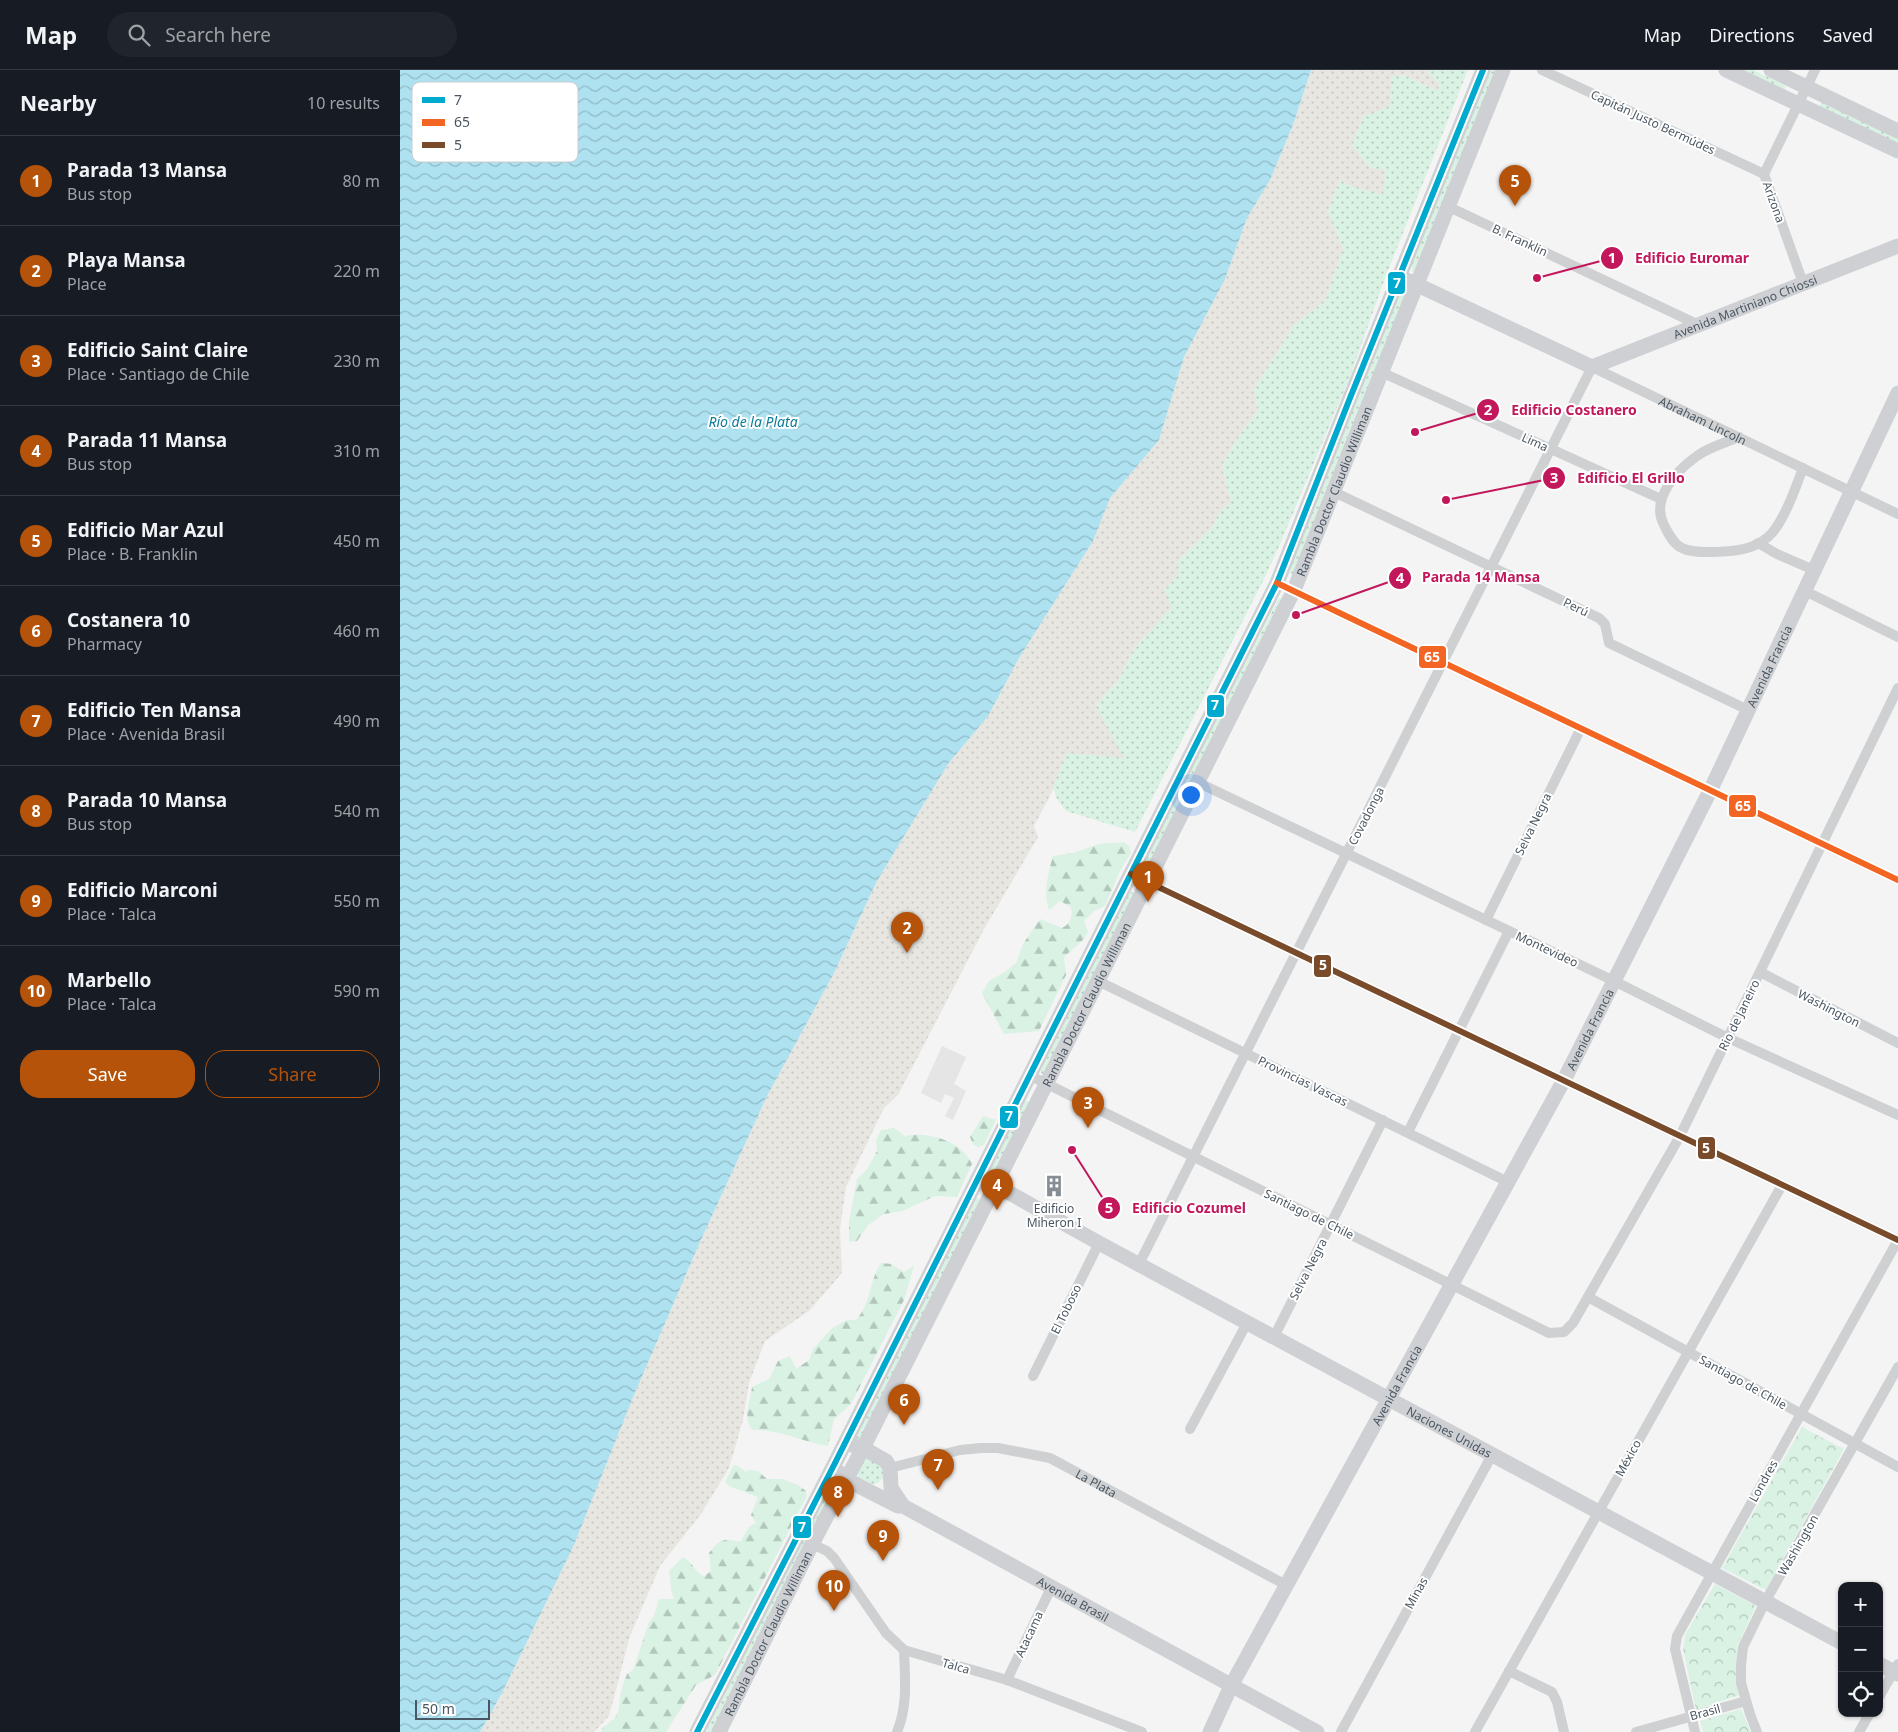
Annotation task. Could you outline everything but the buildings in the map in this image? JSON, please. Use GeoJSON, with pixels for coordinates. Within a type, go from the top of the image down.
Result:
{"type":"FeatureCollection","features":[{"type":"Feature","properties":{"kind":"street","name":"Rambla Doctor Claudio Williman"},"geometry":{"type":"LineString","coordinates":[[697,1732],[844,1446],[1277,582],[1483,70]]}},
{"type":"Feature","properties":{"kind":"street","name":"Rambla Doctor Claudio Williman"},"geometry":{"type":"LineString","coordinates":[[719,1732],[1294,590],[1503,70]]}},
{"type":"Feature","properties":{"kind":"street","name":"Capitán Justo Bermúdes"},"geometry":{"type":"LineString","coordinates":[[1542,70],[1764,174]]}},
{"type":"Feature","properties":{"kind":"street"},"geometry":{"type":"LineString","coordinates":[[1726,70],[1898,151]]}},
{"type":"Feature","properties":{"kind":"street"},"geometry":{"type":"LineString","coordinates":[[1771,70],[1898,131]]}},
{"type":"Feature","properties":{"kind":"street","name":"Arizona"},"geometry":{"type":"LineString","coordinates":[[1804,283],[1764,174],[1808,88],[1815,70]]}},
{"type":"Feature","properties":{"kind":"street","name":"B. Franklin"},"geometry":{"type":"LineString","coordinates":[[1449,207],[1698,325]]}},
{"type":"Feature","properties":{"kind":"street","name":"Avenida Martiniano Chiossi"},"geometry":{"type":"LineString","coordinates":[[1592,367],[1898,246]]}},
{"type":"Feature","properties":{"kind":"street","name":"Abraham Lincoln"},"geometry":{"type":"LineString","coordinates":[[1399,276],[1898,514]]}},
{"type":"Feature","properties":{"kind":"street","name":"Covadonga"},"geometry":{"type":"LineString","coordinates":[[1139,1264],[1592,367]]}},
{"type":"Feature","properties":{"kind":"street","name":"Lima"},"geometry":{"type":"LineString","coordinates":[[1381,372],[1661,499]]}},
{"type":"Feature","properties":{"kind":"street","name":"Avenida Francia"},"geometry":{"type":"LineString","coordinates":[[1210,1732],[1231,1686],[1564,1080],[1710,790],[1898,393]]}},
{"type":"Feature","properties":{"kind":"street"},"geometry":{"type":"LineString","coordinates":[[1739,437],[1698,455],[1673,478],[1661,499],[1659,516],[1671,538],[1681,548],[1692,551],[1723,552],[1753,546],[1772,534],[1789,503],[1803,468]]}},
{"type":"Feature","properties":{"kind":"street","name":"Perú"},"geometry":{"type":"LineString","coordinates":[[1334,492],[1599,618],[1605,624],[1609,643],[1748,710]]}},
{"type":"Feature","properties":{"kind":"street"},"geometry":{"type":"LineString","coordinates":[[1758,543],[1777,554],[1814,570]]}},
{"type":"Feature","properties":{"kind":"street"},"geometry":{"type":"LineString","coordinates":[[1277,582],[1898,880]]}},
{"type":"Feature","properties":{"kind":"street"},"geometry":{"type":"LineString","coordinates":[[1804,591],[1898,637]]}},
{"type":"Feature","properties":{"kind":"street","name":"Rio de Janeiro"},"geometry":{"type":"LineString","coordinates":[[1564,1332],[1574,1323],[1680,1136],[1898,688]]}},
{"type":"Feature","properties":{"kind":"street","name":"Selva Negra"},"geometry":{"type":"LineString","coordinates":[[1486,920],[1581,728]]}},
{"type":"Feature","properties":{"kind":"street","name":"Montevideo"},"geometry":{"type":"LineString","coordinates":[[1197,782],[1614,981],[1728,1038],[1898,1115]]}},
{"type":"Feature","properties":{"kind":"street"},"geometry":{"type":"LineString","coordinates":[[1131,874],[1898,1240]]}},
{"type":"Feature","properties":{"kind":"street"},"geometry":{"type":"LineString","coordinates":[[1408,1132],[1509,931]]}},
{"type":"Feature","properties":{"kind":"street","name":"Washington"},"geometry":{"type":"LineString","coordinates":[[1760,972],[1898,1043]]}},
{"type":"Feature","properties":{"kind":"street","name":"Provincias Vascas"},"geometry":{"type":"LineString","coordinates":[[1098,981],[1508,1182]]}},
{"type":"Feature","properties":{"kind":"street","name":"Santiago de Chile"},"geometry":{"type":"LineString","coordinates":[[1030,1075],[1549,1333],[1564,1332]]}},
{"type":"Feature","properties":{"kind":"street","name":"Selva Negra"},"geometry":{"type":"LineString","coordinates":[[1274,1337],[1383,1120]]}},
{"type":"Feature","properties":{"kind":"street","name":"Naciones Unidas"},"geometry":{"type":"LineString","coordinates":[[978,1176],[1838,1641]]}},
{"type":"Feature","properties":{"kind":"street","name":"México"},"geometry":{"type":"LineString","coordinates":[[1475,1732],[1782,1185]]}},
{"type":"Feature","properties":{"kind":"street","name":"Londres"},"geometry":{"type":"LineString","coordinates":[[1695,1732],[1675,1649],[1677,1636],[1898,1240]]}},
{"type":"Feature","properties":{"kind":"street","name":"El Toboso"},"geometry":{"type":"LineString","coordinates":[[1033,1376],[1099,1243]]}},
{"type":"Feature","properties":{"kind":"street","name":"Santiago de Chile"},"geometry":{"type":"LineString","coordinates":[[1588,1297],[1898,1467]]}},
{"type":"Feature","properties":{"kind":"street"},"geometry":{"type":"LineString","coordinates":[[1190,1429],[1247,1323]]}},
{"type":"Feature","properties":{"kind":"street","name":"Washington"},"geometry":{"type":"LineString","coordinates":[[1757,1732],[1741,1683],[1744,1647],[1766,1602],[1898,1367]]}},
{"type":"Feature","properties":{"kind":"street"},"geometry":{"type":"LineString","coordinates":[[844,1446],[863,1448],[886,1461],[894,1494],[901,1500],[903,1506]]}},
{"type":"Feature","properties":{"kind":"street","name":"La Plata"},"geometry":{"type":"LineString","coordinates":[[890,1474],[960,1450],[998,1448],[1050,1458],[1286,1585]]}},
{"type":"Feature","properties":{"kind":"street","name":"Minas"},"geometry":{"type":"LineString","coordinates":[[1341,1732],[1492,1455]]}},
{"type":"Feature","properties":{"kind":"street","name":"Avenida Brasil"},"geometry":{"type":"LineString","coordinates":[[834,1465],[846,1479],[898,1506],[903,1506],[1316,1732]]}},
{"type":"Feature","properties":{"kind":"street"},"geometry":{"type":"LineString","coordinates":[[873,1492],[880,1489],[890,1474]]}},
{"type":"Feature","properties":{"kind":"street","name":"Talca"},"geometry":{"type":"LineString","coordinates":[[812,1544],[827,1551],[834,1558],[886,1633],[904,1650],[1007,1680],[1142,1732]]}},
{"type":"Feature","properties":{"kind":"street","name":"Atacama"},"geometry":{"type":"LineString","coordinates":[[1007,1680],[1050,1588]]}},
{"type":"Feature","properties":{"kind":"street"},"geometry":{"type":"LineString","coordinates":[[897,1732],[903,1718],[906,1700],[904,1650]]}},
{"type":"Feature","properties":{"kind":"street"},"geometry":{"type":"LineString","coordinates":[[1883,1665],[1897,1670],[1883,1691]]}},
{"type":"Feature","properties":{"kind":"street"},"geometry":{"type":"LineString","coordinates":[[1509,1671],[1552,1692],[1557,1702],[1564,1732]]}},
{"type":"Feature","properties":{"kind":"street","name":"Brasil"},"geometry":{"type":"LineString","coordinates":[[1636,1732],[1746,1701]]}},
{"type":"Feature","properties":{"kind":"street"},"geometry":{"type":"LineString","coordinates":[[1859,1732],[1868,1717]]}},
{"type":"Feature","properties":{"kind":"shaded area"},"geometry":{"type":"Polygon","coordinates":[[[942,1046],[966,1057],[954,1084],[966,1091],[953,1120],[945,1116],[954,1098],[945,1094],[941,1103],[921,1093],[942,1046]]]}},
{"type":"Feature","properties":{"kind":"green space"},"geometry":{"type":"Polygon","coordinates":[[[1426,70],[1468,70],[1385,278],[1351,374],[1263,581],[1135,832],[1066,811],[1057,799],[1053,788],[1066,752],[1096,706],[1119,679],[1134,649],[1150,631],[1165,590],[1178,575],[1178,561],[1211,529],[1221,511],[1231,502],[1222,466],[1238,437],[1258,411],[1254,389],[1294,325],[1325,301],[1343,249],[1328,211],[1340,180],[1350,186],[1370,168],[1352,145],[1363,116],[1390,77],[1404,75],[1438,91],[1439,84],[1426,70]]]}},
{"type":"Feature","properties":{"kind":"green space"},"geometry":{"type":"Polygon","coordinates":[[[1489,70],[1497,70],[1415,270],[1412,272],[1412,262],[1489,70]]]}},
{"type":"Feature","properties":{"kind":"green space"},"geometry":{"type":"Polygon","coordinates":[[[1741,70],[1753,70],[1786,86],[1784,91],[1741,70]]]}},
{"type":"Feature","properties":{"kind":"green space"},"geometry":{"type":"Polygon","coordinates":[[[1822,102],[1898,138],[1898,145],[1819,107],[1822,102]]]}},
{"type":"Feature","properties":{"kind":"green space"},"geometry":{"type":"Polygon","coordinates":[[[1402,292],[1406,295],[1293,575],[1290,574],[1291,564],[1402,292]]]}},
{"type":"Feature","properties":{"kind":"green space"},"geometry":{"type":"Polygon","coordinates":[[[1279,598],[1281,598],[1281,603],[1148,865],[1146,865],[1147,855],[1279,598]]]}},
{"type":"Feature","properties":{"kind":"green space"},"geometry":{"type":"Polygon","coordinates":[[[1124,842],[1129,846],[1131,853],[1120,871],[1105,906],[1094,911],[1084,921],[1088,932],[1084,939],[1064,957],[1066,975],[1039,1031],[1004,1034],[982,993],[989,981],[1016,963],[1023,944],[1040,919],[1062,928],[1071,917],[1071,907],[1060,901],[1049,910],[1047,904],[1046,890],[1053,856],[1073,853],[1099,844],[1124,842]]]}},
{"type":"Feature","properties":{"kind":"green space"},"geometry":{"type":"Polygon","coordinates":[[[1131,891],[1134,894],[1046,1073],[1042,1074],[1040,1072],[1126,897],[1131,891]]]}},
{"type":"Feature","properties":{"kind":"green space"},"geometry":{"type":"Polygon","coordinates":[[[1025,1101],[1029,1102],[1029,1105],[995,1173],[992,1174],[989,1170],[1025,1101]]]}},
{"type":"Feature","properties":{"kind":"green space"},"geometry":{"type":"Polygon","coordinates":[[[983,1116],[996,1120],[984,1145],[978,1147],[973,1144],[970,1137],[983,1116]]]}},
{"type":"Feature","properties":{"kind":"green space"},"geometry":{"type":"Polygon","coordinates":[[[894,1128],[905,1136],[924,1135],[952,1144],[967,1156],[972,1164],[957,1197],[935,1196],[902,1211],[884,1214],[868,1225],[857,1241],[849,1242],[849,1222],[857,1179],[867,1169],[877,1151],[876,1140],[881,1130],[894,1128]]]}},
{"type":"Feature","properties":{"kind":"green space"},"geometry":{"type":"Polygon","coordinates":[[[974,1198],[981,1199],[861,1439],[857,1441],[855,1439],[974,1198]]]}},
{"type":"Feature","properties":{"kind":"green space"},"geometry":{"type":"Polygon","coordinates":[[[881,1263],[891,1264],[904,1272],[914,1266],[904,1300],[851,1404],[834,1419],[828,1446],[772,1432],[753,1430],[747,1416],[752,1387],[769,1379],[778,1361],[790,1356],[796,1369],[809,1360],[813,1349],[832,1328],[847,1320],[856,1320],[865,1307],[874,1277],[881,1263]]]}},
{"type":"Feature","properties":{"kind":"green space"},"geometry":{"type":"Polygon","coordinates":[[[1802,1427],[1844,1449],[1766,1590],[1722,1568],[1802,1427]]]}},
{"type":"Feature","properties":{"kind":"green space"},"geometry":{"type":"Polygon","coordinates":[[[865,1457],[880,1463],[885,1474],[877,1483],[871,1484],[859,1480],[857,1474],[865,1457]]]}},
{"type":"Feature","properties":{"kind":"green space"},"geometry":{"type":"Polygon","coordinates":[[[736,1465],[746,1472],[749,1470],[758,1471],[767,1479],[782,1479],[798,1485],[806,1491],[807,1496],[715,1675],[696,1685],[666,1732],[601,1732],[602,1728],[614,1719],[618,1712],[621,1691],[627,1674],[633,1670],[659,1599],[674,1599],[669,1571],[683,1557],[690,1562],[698,1573],[704,1576],[711,1571],[709,1553],[716,1545],[725,1540],[741,1541],[749,1527],[756,1523],[751,1515],[758,1497],[729,1486],[725,1482],[733,1466],[736,1465]]]}},
{"type":"Feature","properties":{"kind":"green space"},"geometry":{"type":"Polygon","coordinates":[[[835,1478],[839,1479],[714,1732],[706,1732],[832,1480],[835,1478]]]}},
{"type":"Feature","properties":{"kind":"green space"},"geometry":{"type":"Polygon","coordinates":[[[1715,1584],[1756,1606],[1737,1646],[1736,1678],[1739,1695],[1696,1710],[1683,1649],[1685,1635],[1715,1584]]]}},
{"type":"Feature","properties":{"kind":"green space"},"geometry":{"type":"Polygon","coordinates":[[[1741,1709],[1751,1732],[1703,1732],[1700,1721],[1741,1709]]]}},
{"type":"Feature","properties":{"kind":"sand"},"geometry":{"type":"Polygon","coordinates":[[[1311,70],[1426,70],[1439,84],[1438,91],[1404,75],[1391,77],[1390,107],[1363,116],[1352,145],[1370,168],[1385,170],[1384,195],[1350,186],[1340,180],[1328,211],[1343,249],[1325,301],[1294,325],[1254,389],[1258,411],[1238,437],[1222,466],[1231,502],[1221,511],[1211,529],[1178,561],[1178,575],[1165,590],[1171,608],[1134,649],[1119,679],[1096,706],[1124,758],[1066,753],[1051,794],[1034,826],[1038,837],[983,931],[898,1095],[884,1108],[846,1187],[840,1229],[842,1273],[809,1311],[765,1341],[749,1383],[743,1420],[729,1468],[701,1514],[660,1566],[630,1636],[609,1716],[594,1732],[480,1732],[502,1693],[574,1545],[634,1395],[700,1242],[767,1096],[833,975],[877,881],[948,764],[988,716],[1019,658],[1093,541],[1110,498],[1159,440],[1184,357],[1225,279],[1247,218],[1270,180],[1293,125],[1311,70]]]}},
{"type":"Feature","properties":{"kind":"water","name":"Río de la Plata"},"geometry":{"type":"Polygon","coordinates":[[[400,70],[1311,70],[1293,125],[1270,180],[1247,218],[1225,279],[1184,357],[1159,440],[1110,498],[1093,541],[1019,658],[988,716],[948,764],[877,881],[833,975],[767,1096],[700,1242],[634,1395],[574,1545],[502,1693],[480,1732],[400,1732],[400,70]]]}},
{"type":"Feature","properties":{"kind":"transit line","name":"7"},"geometry":{"type":"LineString","coordinates":[[697,1732],[834,1465],[1277,583],[1483,70]]}},
{"type":"Feature","properties":{"kind":"transit line","name":"65"},"geometry":{"type":"LineString","coordinates":[[1277,583],[1898,880]]}},
{"type":"Feature","properties":{"kind":"transit line","name":"5"},"geometry":{"type":"LineString","coordinates":[[1131,874],[1898,1240]]}},
{"type":"Feature","properties":{"kind":"place","name":"Edificio Mar Azul"},"geometry":{"type":"Point","coordinates":[1515,206]}},
{"type":"Feature","properties":{"kind":"place","name":"Edificio Euromar"},"geometry":{"type":"Point","coordinates":[1537,278]}},
{"type":"Feature","properties":{"kind":"place","name":"Edificio Costanero"},"geometry":{"type":"Point","coordinates":[1415,432]}},
{"type":"Feature","properties":{"kind":"place","name":"Edificio El Grillo"},"geometry":{"type":"Point","coordinates":[1446,500]}},
{"type":"Feature","properties":{"kind":"place","name":"Parada 14 Mansa"},"geometry":{"type":"Point","coordinates":[1296,615]}},
{"type":"Feature","properties":{"kind":"place","name":"Parada 13 Mansa"},"geometry":{"type":"Point","coordinates":[1148,902]}},
{"type":"Feature","properties":{"kind":"place","name":"Playa Mansa"},"geometry":{"type":"Point","coordinates":[907,953]}},
{"type":"Feature","properties":{"kind":"place","name":"Edificio Saint Claire"},"geometry":{"type":"Point","coordinates":[1088,1128]}},
{"type":"Feature","properties":{"kind":"place","name":"Edificio Cozumel"},"geometry":{"type":"Point","coordinates":[1072,1150]}},
{"type":"Feature","properties":{"kind":"place","name":"Edificio Miheron I"},"geometry":{"type":"Point","coordinates":[1054,1186]}},
{"type":"Feature","properties":{"kind":"place","name":"Parada 11 Mansa"},"geometry":{"type":"Point","coordinates":[997,1210]}},
{"type":"Feature","properties":{"kind":"place","name":"Costanera 10"},"geometry":{"type":"Point","coordinates":[904,1425]}},
{"type":"Feature","properties":{"kind":"place","name":"Edificio Ten Mansa"},"geometry":{"type":"Point","coordinates":[938,1490]}},
{"type":"Feature","properties":{"kind":"place","name":"Parada 10 Mansa"},"geometry":{"type":"Point","coordinates":[838,1517]}},
{"type":"Feature","properties":{"kind":"place","name":"Edificio Marconi"},"geometry":{"type":"Point","coordinates":[883,1561]}},
{"type":"Feature","properties":{"kind":"place","name":"Marbello"},"geometry":{"type":"Point","coordinates":[834,1611]}}]}
